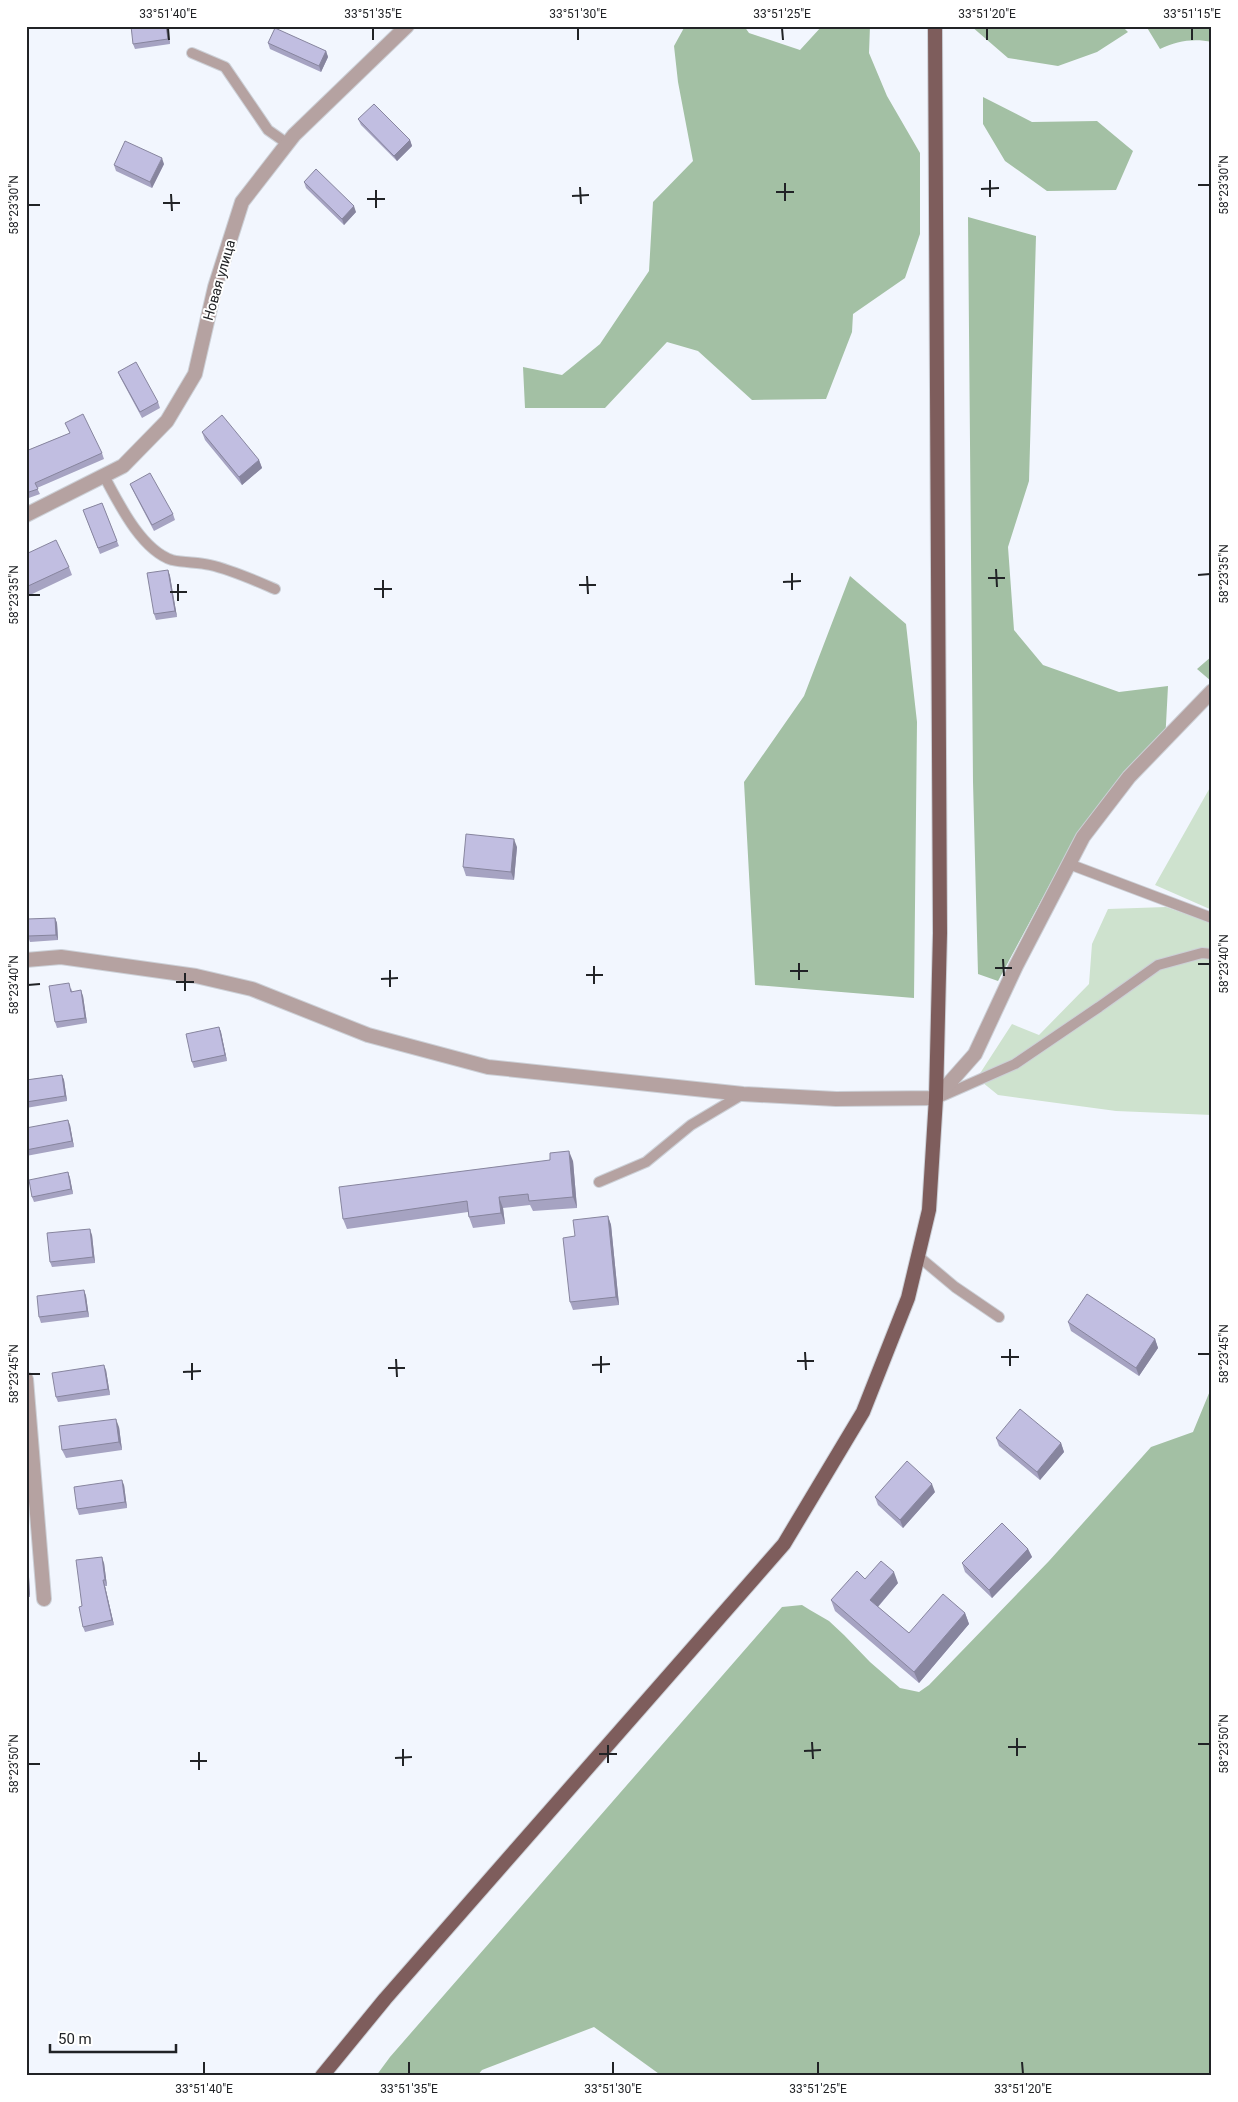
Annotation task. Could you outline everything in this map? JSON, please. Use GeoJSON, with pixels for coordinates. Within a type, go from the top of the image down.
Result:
{"type":"FeatureCollection","features":[{"type":"Feature","properties":{"kind":"main road"},"geometry":{"type":"LineString","coordinates":[[322,2076],[385,2000],[784,1544],[863,1412],[908,1298],[929,1210],[936,1098],[940,933],[935,26]]}},
{"type":"Feature","properties":{"kind":"street","name":"Новая улица"},"geometry":{"type":"LineString","coordinates":[[26,515],[123,466],[166,421],[195,374],[215,287],[242,202],[294,135],[407,26]]}},
{"type":"Feature","properties":{"kind":"street"},"geometry":{"type":"LineString","coordinates":[[26,960],[61,957],[196,976],[252,989],[368,1035],[488,1067],[742,1094],[836,1099],[936,1098],[976,1054],[1016,966],[1083,837],[1129,776],[1212,691]]}},
{"type":"Feature","properties":{"kind":"street"},"geometry":{"type":"LineString","coordinates":[[26,1379],[44,1599]]}},
{"type":"Feature","properties":{"kind":"lane"},"geometry":{"type":"LineString","coordinates":[[192,53],[225,67],[268,130],[288,144]]}},
{"type":"Feature","properties":{"kind":"lane"},"geometry":{"type":"LineString","coordinates":[[104,476],[127,518],[148,544],[171,560],[211,565],[253,579],[275,589]]}},
{"type":"Feature","properties":{"kind":"lane"},"geometry":{"type":"LineString","coordinates":[[1069,864],[1212,918]]}},
{"type":"Feature","properties":{"kind":"lane"},"geometry":{"type":"LineString","coordinates":[[936,1098],[1015,1064],[1158,965],[1202,953],[1212,954]]}},
{"type":"Feature","properties":{"kind":"lane"},"geometry":{"type":"LineString","coordinates":[[599,1182],[646,1162],[691,1125],[742,1094]]}},
{"type":"Feature","properties":{"kind":"lane"},"geometry":{"type":"LineString","coordinates":[[918,1256],[955,1288],[999,1317]]}},
{"type":"Feature","properties":{"kind":"green space"},"geometry":{"type":"Polygon","coordinates":[[[685,26],[744,26],[749,33],[800,50],[822,26],[870,26],[869,53],[887,96],[920,153],[920,234],[905,278],[853,314],[852,332],[826,399],[752,400],[698,351],[667,342],[605,408],[525,408],[523,367],[562,375],[600,344],[649,271],[653,202],[693,161],[678,82],[674,46],[685,26]]]}},
{"type":"Feature","properties":{"kind":"green space"},"geometry":{"type":"Polygon","coordinates":[[[971,26],[1122,26],[1128,32],[1097,52],[1058,66],[1008,58],[971,26]]]}},
{"type":"Feature","properties":{"kind":"green space"},"geometry":{"type":"Polygon","coordinates":[[[1146,26],[1212,26],[1212,42],[1185,41],[1160,49],[1146,26]]]}},
{"type":"Feature","properties":{"kind":"green space"},"geometry":{"type":"Polygon","coordinates":[[[983,97],[1032,122],[1097,121],[1133,151],[1116,190],[1047,191],[1005,161],[983,124],[983,97]]]}},
{"type":"Feature","properties":{"kind":"green space"},"geometry":{"type":"Polygon","coordinates":[[[968,217],[1036,236],[1029,481],[1008,547],[1014,630],[1043,665],[1119,692],[1168,686],[1165,743],[1057,871],[998,981],[978,974],[973,782],[968,217]]]}},
{"type":"Feature","properties":{"kind":"green space"},"geometry":{"type":"Polygon","coordinates":[[[850,576],[906,624],[917,722],[914,998],[755,985],[744,782],[804,696],[850,576]]]}},
{"type":"Feature","properties":{"kind":"green space"},"geometry":{"type":"Polygon","coordinates":[[[1212,656],[1212,680],[1211,681],[1197,669],[1212,656]]]}},
{"type":"Feature","properties":{"kind":"green space"},"geometry":{"type":"Polygon","coordinates":[[[1212,784],[1212,910],[1155,885],[1212,784]]]}},
{"type":"Feature","properties":{"kind":"green space"},"geometry":{"type":"Polygon","coordinates":[[[1166,907],[1212,923],[1212,1115],[1116,1111],[998,1095],[977,1078],[1012,1024],[1039,1035],[1089,984],[1092,944],[1108,909],[1166,907]]]}},
{"type":"Feature","properties":{"kind":"green space"},"geometry":{"type":"Polygon","coordinates":[[[1212,1386],[1212,2076],[662,2076],[594,2027],[482,2070],[477,2076],[376,2076],[390,2057],[782,1607],[802,1605],[829,1621],[870,1662],[900,1688],[919,1692],[929,1685],[1049,1561],[1151,1447],[1193,1432],[1212,1386]]]}},
{"type":"Feature","properties":{"kind":"building"},"geometry":{"type":"Polygon","coordinates":[[[131,26],[166,26],[168,39],[133,44],[131,26]]]}},
{"type":"Feature","properties":{"kind":"building"},"geometry":{"type":"Polygon","coordinates":[[[275,28],[326,51],[319,66],[268,43],[275,28]]]}},
{"type":"Feature","properties":{"kind":"building"},"geometry":{"type":"Polygon","coordinates":[[[374,104],[410,140],[394,156],[358,119],[374,104]]]}},
{"type":"Feature","properties":{"kind":"building"},"geometry":{"type":"Polygon","coordinates":[[[125,141],[162,158],[150,182],[114,165],[125,141]]]}},
{"type":"Feature","properties":{"kind":"building"},"geometry":{"type":"Polygon","coordinates":[[[316,169],[354,206],[342,219],[304,182],[316,169]]]}},
{"type":"Feature","properties":{"kind":"building"},"geometry":{"type":"Polygon","coordinates":[[[136,362],[158,402],[140,412],[118,372],[136,362]]]}},
{"type":"Feature","properties":{"kind":"building"},"geometry":{"type":"Polygon","coordinates":[[[83,414],[102,453],[35,483],[38,489],[26,493],[26,451],[70,433],[65,423],[83,414]]]}},
{"type":"Feature","properties":{"kind":"building"},"geometry":{"type":"Polygon","coordinates":[[[222,415],[259,460],[239,477],[202,432],[222,415]]]}},
{"type":"Feature","properties":{"kind":"building"},"geometry":{"type":"Polygon","coordinates":[[[150,473],[173,514],[152,525],[130,484],[150,473]]]}},
{"type":"Feature","properties":{"kind":"building"},"geometry":{"type":"Polygon","coordinates":[[[102,503],[117,541],[98,548],[83,510],[102,503]]]}},
{"type":"Feature","properties":{"kind":"building"},"geometry":{"type":"Polygon","coordinates":[[[56,540],[69,567],[26,587],[26,554],[56,540]]]}},
{"type":"Feature","properties":{"kind":"building"},"geometry":{"type":"Polygon","coordinates":[[[168,570],[175,611],[154,614],[147,573],[168,570]]]}},
{"type":"Feature","properties":{"kind":"building"},"geometry":{"type":"Polygon","coordinates":[[[466,834],[514,839],[511,872],[463,867],[466,834]]]}},
{"type":"Feature","properties":{"kind":"building"},"geometry":{"type":"Polygon","coordinates":[[[55,918],[56,935],[28,936],[27,919],[55,918]]]}},
{"type":"Feature","properties":{"kind":"building"},"geometry":{"type":"Polygon","coordinates":[[[69,983],[71,992],[81,990],[85,1018],[55,1022],[49,986],[69,983]]]}},
{"type":"Feature","properties":{"kind":"building"},"geometry":{"type":"Polygon","coordinates":[[[219,1027],[225,1055],[192,1062],[186,1034],[219,1027]]]}},
{"type":"Feature","properties":{"kind":"building"},"geometry":{"type":"Polygon","coordinates":[[[62,1075],[65,1096],[26,1102],[26,1080],[62,1075]]]}},
{"type":"Feature","properties":{"kind":"building"},"geometry":{"type":"Polygon","coordinates":[[[68,1120],[72,1141],[26,1150],[26,1128],[68,1120]]]}},
{"type":"Feature","properties":{"kind":"building"},"geometry":{"type":"Polygon","coordinates":[[[569,1151],[573,1197],[529,1201],[528,1194],[499,1197],[501,1213],[469,1217],[467,1201],[343,1219],[339,1187],[550,1160],[550,1153],[569,1151]]]}},
{"type":"Feature","properties":{"kind":"building"},"geometry":{"type":"Polygon","coordinates":[[[68,1172],[71,1189],[32,1197],[29,1180],[68,1172]]]}},
{"type":"Feature","properties":{"kind":"building"},"geometry":{"type":"Polygon","coordinates":[[[608,1216],[616,1297],[570,1302],[563,1238],[575,1236],[573,1220],[608,1216]]]}},
{"type":"Feature","properties":{"kind":"building"},"geometry":{"type":"Polygon","coordinates":[[[90,1229],[93,1257],[50,1262],[47,1233],[90,1229]]]}},
{"type":"Feature","properties":{"kind":"building"},"geometry":{"type":"Polygon","coordinates":[[[84,1290],[87,1311],[39,1317],[37,1296],[84,1290]]]}},
{"type":"Feature","properties":{"kind":"building"},"geometry":{"type":"Polygon","coordinates":[[[1087,1294],[1155,1339],[1136,1368],[1068,1322],[1087,1294]]]}},
{"type":"Feature","properties":{"kind":"building"},"geometry":{"type":"Polygon","coordinates":[[[104,1365],[108,1389],[56,1397],[52,1373],[104,1365]]]}},
{"type":"Feature","properties":{"kind":"building"},"geometry":{"type":"Polygon","coordinates":[[[1020,1409],[1061,1443],[1037,1472],[996,1438],[1020,1409]]]}},
{"type":"Feature","properties":{"kind":"building"},"geometry":{"type":"Polygon","coordinates":[[[116,1419],[119,1442],[62,1450],[59,1426],[116,1419]]]}},
{"type":"Feature","properties":{"kind":"building"},"geometry":{"type":"Polygon","coordinates":[[[907,1461],[932,1484],[900,1520],[875,1497],[907,1461]]]}},
{"type":"Feature","properties":{"kind":"building"},"geometry":{"type":"Polygon","coordinates":[[[122,1480],[125,1502],[77,1509],[74,1487],[122,1480]]]}},
{"type":"Feature","properties":{"kind":"building"},"geometry":{"type":"Polygon","coordinates":[[[1002,1523],[1028,1549],[989,1590],[962,1563],[1002,1523]]]}},
{"type":"Feature","properties":{"kind":"building"},"geometry":{"type":"Polygon","coordinates":[[[102,1557],[105,1580],[103,1580],[112,1620],[83,1627],[79,1607],[82,1606],[76,1560],[102,1557]]]}},
{"type":"Feature","properties":{"kind":"building"},"geometry":{"type":"Polygon","coordinates":[[[881,1561],[894,1572],[870,1600],[909,1633],[943,1594],[965,1613],[914,1672],[831,1600],[857,1571],[865,1579],[881,1561]]]}},
{"type":"Feature","properties":{"kind":"building"},"geometry":{"type":"Polygon","coordinates":[[[26,1572],[28,1591],[26,1591],[26,1572]]]}}]}
